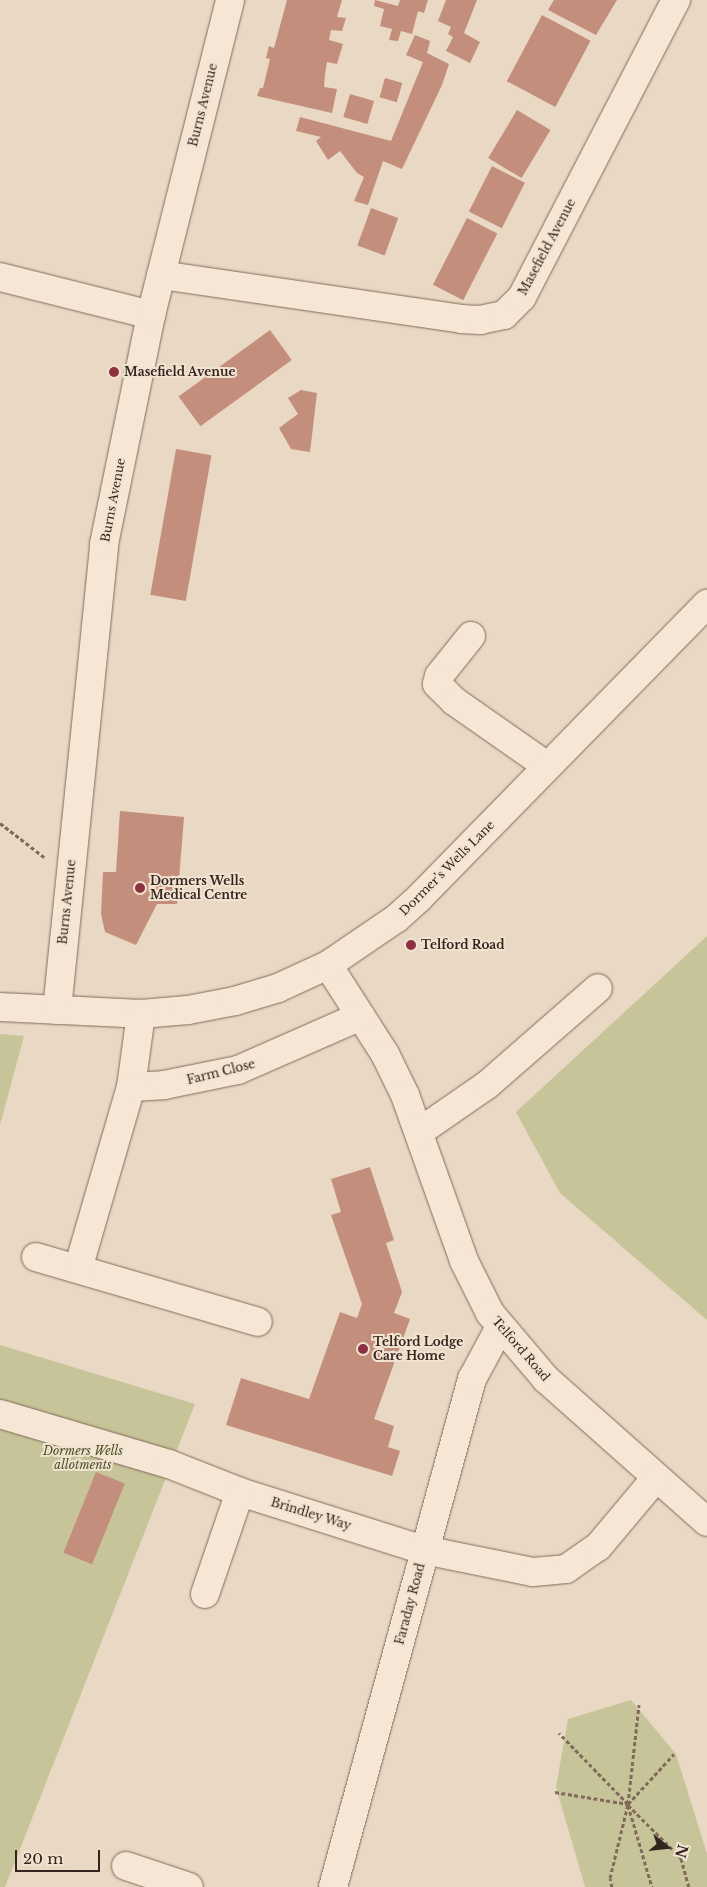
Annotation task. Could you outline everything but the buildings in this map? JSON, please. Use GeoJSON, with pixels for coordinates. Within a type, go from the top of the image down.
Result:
{"type":"FeatureCollection","features":[{"type":"Feature","properties":{"kind":"street","name":"Burns Avenue"},"geometry":{"type":"LineString","coordinates":[[57,1010],[104,544],[161,275],[230,0]]}},
{"type":"Feature","properties":{"kind":"street","name":"Masefield Avenue"},"geometry":{"type":"LineString","coordinates":[[161,275],[460,319],[480,320],[504,314],[522,297],[676,0]]}},
{"type":"Feature","properties":{"kind":"street"},"geometry":{"type":"LineString","coordinates":[[0,277],[152,315]]}},
{"type":"Feature","properties":{"kind":"street","name":"Dormer’s Wells Lane"},"geometry":{"type":"LineString","coordinates":[[0,1007],[141,1014],[188,1010],[235,1001],[278,988],[328,965],[397,918],[707,604]]}},
{"type":"Feature","properties":{"kind":"street"},"geometry":{"type":"LineString","coordinates":[[471,636],[439,676],[437,684],[454,701],[547,766]]}},
{"type":"Feature","properties":{"kind":"street","name":"Telford Road"},"geometry":{"type":"LineString","coordinates":[[328,965],[385,1054],[419,1132],[464,1262],[478,1295],[500,1327],[546,1379],[707,1522]]}},
{"type":"Feature","properties":{"kind":"street"},"geometry":{"type":"LineString","coordinates":[[419,1132],[487,1085],[598,988]]}},
{"type":"Feature","properties":{"kind":"street"},"geometry":{"type":"LineString","coordinates":[[78,1269],[131,1086],[141,1014]]}},
{"type":"Feature","properties":{"kind":"street","name":"Farm Close"},"geometry":{"type":"LineString","coordinates":[[131,1086],[164,1085],[238,1070],[361,1016]]}},
{"type":"Feature","properties":{"kind":"street"},"geometry":{"type":"LineString","coordinates":[[36,1257],[258,1322]]}},
{"type":"Feature","properties":{"kind":"street","name":"Faraday Road"},"geometry":{"type":"LineString","coordinates":[[333,1887],[472,1379],[500,1327]]}},
{"type":"Feature","properties":{"kind":"street","name":"Brindley Way"},"geometry":{"type":"LineString","coordinates":[[0,1414],[169,1464],[199,1478],[240,1492],[424,1550],[533,1572],[566,1569],[598,1547],[656,1478]]}},
{"type":"Feature","properties":{"kind":"street"},"geometry":{"type":"LineString","coordinates":[[205,1594],[240,1492]]}},
{"type":"Feature","properties":{"kind":"street"},"geometry":{"type":"LineString","coordinates":[[126,1866],[189,1887]]}},
{"type":"Feature","properties":{"kind":"path"},"geometry":{"type":"LineString","coordinates":[[0,823],[47,859]]}},
{"type":"Feature","properties":{"kind":"path"},"geometry":{"type":"LineString","coordinates":[[612,1887],[610,1878],[628,1804],[638,1705]]}},
{"type":"Feature","properties":{"kind":"path"},"geometry":{"type":"LineString","coordinates":[[559,1733],[681,1858],[689,1887]]}},
{"type":"Feature","properties":{"kind":"path"},"geometry":{"type":"LineString","coordinates":[[628,1804],[674,1754]]}},
{"type":"Feature","properties":{"kind":"path"},"geometry":{"type":"LineString","coordinates":[[555,1792],[628,1804]]}},
{"type":"Feature","properties":{"kind":"path"},"geometry":{"type":"LineString","coordinates":[[628,1804],[652,1887]]}},
{"type":"Feature","properties":{"kind":"green space"},"geometry":{"type":"Polygon","coordinates":[[[707,936],[707,1320],[560,1193],[516,1112],[707,936]]]}},
{"type":"Feature","properties":{"kind":"green space"},"geometry":{"type":"Polygon","coordinates":[[[0,1034],[24,1036],[0,1125],[0,1034]]]}},
{"type":"Feature","properties":{"kind":"green space","name":"Dormers Wells allotments"},"geometry":{"type":"Polygon","coordinates":[[[0,1345],[195,1404],[5,1887],[0,1887],[0,1345]]]}},
{"type":"Feature","properties":{"kind":"green space"},"geometry":{"type":"Polygon","coordinates":[[[631,1700],[676,1754],[707,1854],[707,1887],[585,1887],[556,1787],[568,1719],[631,1700]]]}},
{"type":"Feature","properties":{"kind":"place","name":"Masefield Avenue"},"geometry":{"type":"Point","coordinates":[114,372]}},
{"type":"Feature","properties":{"kind":"place","name":"Dormers Wells Medical Centre"},"geometry":{"type":"Point","coordinates":[140,888]}},
{"type":"Feature","properties":{"kind":"place","name":"Telford Road"},"geometry":{"type":"Point","coordinates":[411,945]}},
{"type":"Feature","properties":{"kind":"place","name":"Telford Lodge Care Home"},"geometry":{"type":"Point","coordinates":[363,1349]}}]}
